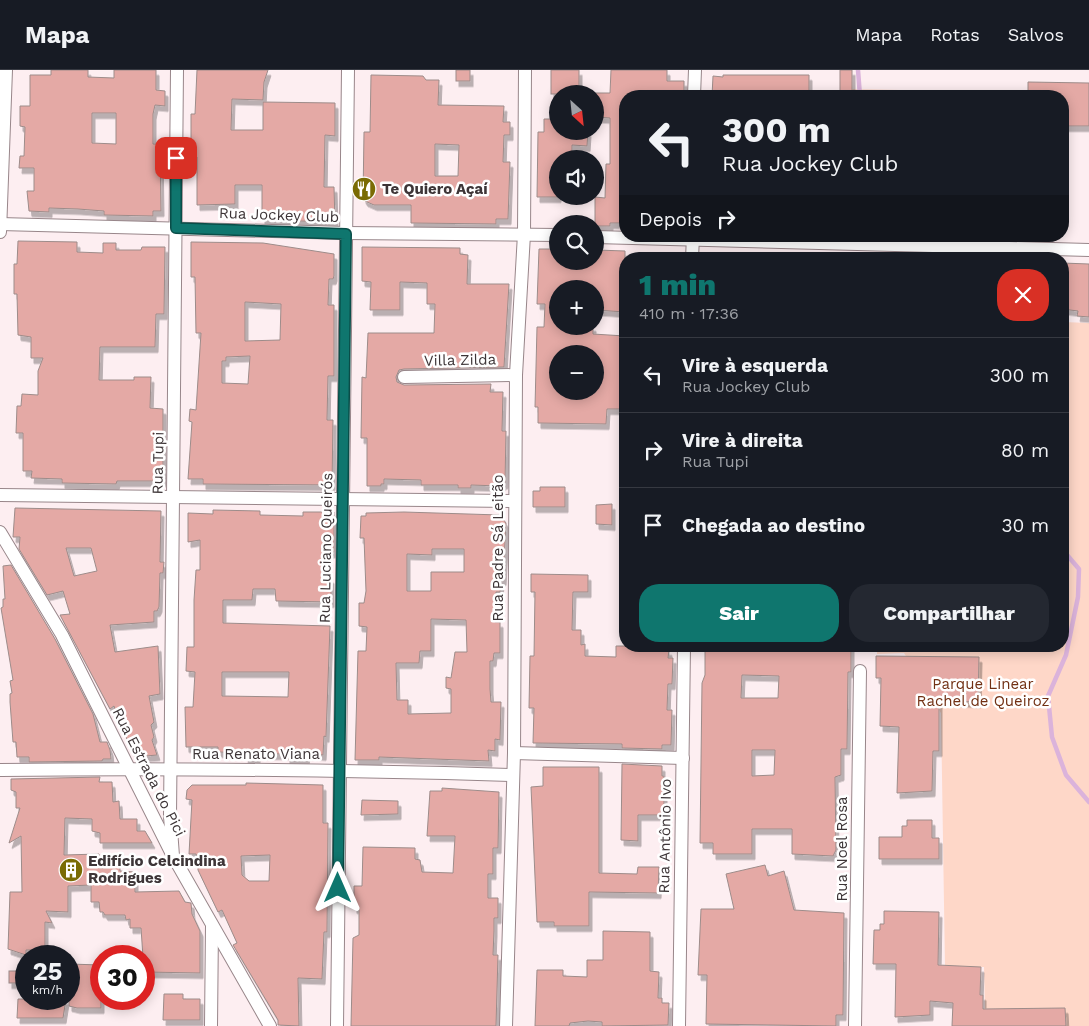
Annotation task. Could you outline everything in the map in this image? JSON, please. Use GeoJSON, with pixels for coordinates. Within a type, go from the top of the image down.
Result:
{"type":"FeatureCollection","features":[{"type":"Feature","properties":{"kind":"street"},"geometry":{"type":"LineString","coordinates":[[0,232],[6,70]]}},
{"type":"Feature","properties":{"kind":"street","name":"Rua Tupi"},"geometry":{"type":"LineString","coordinates":[[173,856],[170,816],[172,770],[177,70]]}},
{"type":"Feature","properties":{"kind":"street","name":"Rua Luciano Queirós"},"geometry":{"type":"LineString","coordinates":[[337,1026],[348,70]]}},
{"type":"Feature","properties":{"kind":"street","name":"Rua Padre Sá Leitão"},"geometry":{"type":"LineString","coordinates":[[506,1026],[514,753],[516,375],[524,234],[525,70]]}},
{"type":"Feature","properties":{"kind":"street"},"geometry":{"type":"LineString","coordinates":[[694,90],[695,70]]}},
{"type":"Feature","properties":{"kind":"street","name":"Rua Jockey Club"},"geometry":{"type":"LineString","coordinates":[[0,224],[346,234],[549,235]]}},
{"type":"Feature","properties":{"kind":"street"},"geometry":{"type":"LineString","coordinates":[[604,236],[619,236]]}},
{"type":"Feature","properties":{"kind":"street"},"geometry":{"type":"LineString","coordinates":[[779,242],[995,252]]}},
{"type":"Feature","properties":{"kind":"street"},"geometry":{"type":"LineString","coordinates":[[1064,252],[1089,250]]}},
{"type":"Feature","properties":{"kind":"street","name":"Villa Zilda"},"geometry":{"type":"LineString","coordinates":[[404,378],[516,375]]}},
{"type":"Feature","properties":{"kind":"street"},"geometry":{"type":"LineString","coordinates":[[0,496],[514,501]]}},
{"type":"Feature","properties":{"kind":"street","name":"Rua Estrada do Pici"},"geometry":{"type":"LineString","coordinates":[[0,532],[62,635],[173,856],[270,1026]]}},
{"type":"Feature","properties":{"kind":"street","name":"Rua Antônio Ivo"},"geometry":{"type":"LineString","coordinates":[[680,1026],[684,652]]}},
{"type":"Feature","properties":{"kind":"street","name":"Rua Noel Rosa"},"geometry":{"type":"LineString","coordinates":[[855,1026],[860,671]]}},
{"type":"Feature","properties":{"kind":"street"},"geometry":{"type":"LineString","coordinates":[[514,753],[683,758]]}},
{"type":"Feature","properties":{"kind":"street","name":"Rua Renato Viana"},"geometry":{"type":"LineString","coordinates":[[0,770],[128,768],[172,770],[339,770],[512,776]]}},
{"type":"Feature","properties":{"kind":"street"},"geometry":{"type":"LineString","coordinates":[[211,1026],[212,925]]}},
{"type":"Feature","properties":{"kind":"green space"},"geometry":{"type":"Polygon","coordinates":[[[844,89],[901,90],[842,90],[844,89]]]}},
{"type":"Feature","properties":{"kind":"green space","name":"Parque Linear Rachel de Queiroz"},"geometry":{"type":"Polygon","coordinates":[[[1069,322],[1089,323],[1089,1026],[1043,1026],[985,1010],[984,967],[945,967],[941,713],[904,653],[877,654],[877,652],[1069,652],[1069,322]]]}},
{"type":"Feature","properties":{"kind":"building"},"geometry":{"type":"Polygon","coordinates":[[[51,70],[88,70],[88,77],[114,78],[114,70],[156,70],[156,90],[165,91],[165,106],[155,105],[153,114],[153,144],[160,144],[161,211],[153,211],[153,216],[104,215],[104,211],[78,209],[49,208],[49,212],[29,211],[27,191],[34,191],[34,168],[19,168],[20,156],[24,156],[25,127],[20,126],[20,106],[30,106],[30,75],[51,75],[51,70]],[[92,113],[92,143],[116,144],[116,113],[92,113]]]}},
{"type":"Feature","properties":{"kind":"building"},"geometry":{"type":"Polygon","coordinates":[[[197,70],[268,70],[264,82],[263,100],[232,99],[231,130],[263,130],[263,102],[335,103],[335,136],[325,135],[324,187],[334,187],[335,222],[262,220],[262,185],[235,185],[235,204],[197,205],[197,157],[191,157],[191,114],[195,114],[197,70]]]}},
{"type":"Feature","properties":{"kind":"building"},"geometry":{"type":"Polygon","coordinates":[[[456,70],[470,70],[470,81],[456,81],[456,70]]]}},
{"type":"Feature","properties":{"kind":"building"},"geometry":{"type":"Polygon","coordinates":[[[551,70],[579,70],[579,85],[551,85],[551,70]]]}},
{"type":"Feature","properties":{"kind":"building"},"geometry":{"type":"Polygon","coordinates":[[[611,70],[667,70],[667,81],[684,81],[684,90],[619,90],[619,223],[610,223],[610,226],[604,226],[604,215],[595,215],[595,205],[604,205],[606,164],[610,164],[610,118],[604,118],[604,93],[610,93],[611,70]]]}},
{"type":"Feature","properties":{"kind":"building"},"geometry":{"type":"Polygon","coordinates":[[[840,70],[852,70],[852,90],[840,90],[840,70]]]}},
{"type":"Feature","properties":{"kind":"building"},"geometry":{"type":"Polygon","coordinates":[[[371,75],[423,76],[426,80],[439,80],[438,105],[504,106],[503,122],[510,122],[510,135],[504,135],[503,162],[510,162],[508,219],[496,219],[496,224],[411,223],[411,205],[374,205],[365,201],[363,198],[364,132],[370,132],[371,75]],[[435,144],[435,176],[458,176],[459,145],[435,144]]]}},
{"type":"Feature","properties":{"kind":"building"},"geometry":{"type":"Polygon","coordinates":[[[723,75],[809,75],[809,90],[712,90],[713,76],[723,77],[723,75]]]}},
{"type":"Feature","properties":{"kind":"building"},"geometry":{"type":"Polygon","coordinates":[[[1028,82],[1089,83],[1089,126],[1069,126],[1069,90],[1028,90],[1028,82]]]}},
{"type":"Feature","properties":{"kind":"building"},"geometry":{"type":"Polygon","coordinates":[[[544,119],[549,119],[549,140],[587,140],[587,146],[572,145],[572,150],[549,150],[549,197],[537,197],[538,132],[544,132],[544,119]]]}},
{"type":"Feature","properties":{"kind":"building"},"geometry":{"type":"Polygon","coordinates":[[[18,241],[77,242],[77,252],[103,253],[103,243],[116,243],[116,250],[141,250],[142,247],[165,247],[164,314],[156,314],[155,347],[100,347],[99,380],[134,380],[134,377],[151,377],[150,408],[163,409],[163,481],[117,481],[116,484],[62,483],[62,479],[31,478],[32,471],[23,471],[23,433],[16,433],[17,406],[21,406],[22,394],[38,395],[38,371],[43,358],[31,358],[31,337],[18,335],[17,294],[14,294],[14,264],[17,264],[18,241]]]}},
{"type":"Feature","properties":{"kind":"building"},"geometry":{"type":"Polygon","coordinates":[[[191,242],[263,243],[334,254],[334,276],[333,279],[329,279],[328,305],[334,305],[334,376],[328,376],[327,420],[333,420],[332,485],[203,484],[203,479],[188,479],[192,422],[189,421],[190,409],[196,410],[201,333],[196,333],[195,277],[191,277],[191,242]],[[245,302],[245,341],[280,340],[281,304],[245,302]],[[250,356],[226,357],[226,361],[222,361],[222,383],[248,384],[250,356]]]}},
{"type":"Feature","properties":{"kind":"building"},"geometry":{"type":"Polygon","coordinates":[[[362,247],[460,248],[460,254],[468,255],[467,284],[509,284],[504,367],[404,369],[399,370],[396,377],[397,382],[404,385],[491,384],[490,392],[503,392],[502,431],[506,431],[505,483],[499,486],[471,485],[471,488],[458,488],[458,485],[421,485],[421,480],[384,479],[384,484],[381,484],[381,486],[367,486],[367,438],[361,438],[362,377],[366,378],[368,333],[434,333],[435,304],[427,304],[427,283],[400,282],[400,310],[370,310],[371,282],[362,281],[362,247]]]}},
{"type":"Feature","properties":{"kind":"building"},"geometry":{"type":"Polygon","coordinates":[[[539,249],[549,249],[549,270],[604,270],[604,250],[625,251],[619,252],[619,312],[604,311],[604,280],[549,280],[549,335],[619,336],[619,409],[607,409],[606,424],[538,423],[538,407],[535,407],[537,327],[544,327],[545,304],[537,304],[539,249]]]}},
{"type":"Feature","properties":{"kind":"building"},"geometry":{"type":"Polygon","coordinates":[[[1069,263],[1089,264],[1089,317],[1077,316],[1078,311],[1069,310],[1069,263]]]}},
{"type":"Feature","properties":{"kind":"building"},"geometry":{"type":"Polygon","coordinates":[[[540,487],[565,487],[565,507],[533,507],[533,491],[540,491],[540,487]]]}},
{"type":"Feature","properties":{"kind":"building"},"geometry":{"type":"Polygon","coordinates":[[[612,504],[612,525],[596,524],[596,505],[612,504]]]}},
{"type":"Feature","properties":{"kind":"building"},"geometry":{"type":"Polygon","coordinates":[[[15,508],[161,511],[160,562],[164,562],[163,573],[160,573],[159,607],[157,611],[154,611],[154,622],[110,625],[115,652],[158,646],[160,694],[149,696],[154,722],[151,725],[154,737],[152,740],[157,755],[135,757],[129,746],[119,715],[117,716],[114,706],[110,709],[60,615],[70,614],[63,591],[47,595],[19,549],[20,537],[13,537],[15,508]],[[66,548],[74,576],[97,571],[91,548],[66,548]]]}},
{"type":"Feature","properties":{"kind":"building"},"geometry":{"type":"Polygon","coordinates":[[[213,510],[260,511],[260,515],[303,516],[303,512],[334,512],[334,552],[324,553],[323,578],[331,578],[331,602],[276,601],[275,589],[253,589],[252,600],[223,600],[223,623],[330,626],[326,737],[324,736],[323,755],[307,754],[306,759],[287,759],[287,754],[257,754],[257,758],[245,758],[246,753],[218,752],[218,747],[186,747],[185,707],[193,707],[195,672],[186,671],[187,647],[194,647],[196,570],[200,570],[200,540],[188,542],[188,513],[213,514],[213,510]],[[222,672],[222,696],[288,697],[289,672],[222,672]]]}},
{"type":"Feature","properties":{"kind":"building"},"geometry":{"type":"Polygon","coordinates":[[[404,512],[500,515],[506,523],[503,580],[501,581],[500,592],[496,592],[495,622],[500,622],[500,653],[494,653],[493,661],[490,661],[491,702],[501,702],[500,740],[495,739],[495,751],[488,750],[489,761],[379,757],[379,760],[355,760],[358,651],[366,651],[367,627],[359,626],[359,603],[364,603],[366,591],[364,538],[360,538],[361,516],[366,516],[366,513],[404,512]],[[432,549],[432,555],[407,554],[407,591],[431,591],[431,572],[464,572],[464,549],[432,549]],[[431,619],[431,651],[420,651],[419,663],[396,663],[397,700],[408,700],[408,714],[451,713],[451,689],[446,688],[446,677],[451,678],[455,652],[467,652],[466,620],[431,619]]]}},
{"type":"Feature","properties":{"kind":"building"},"geometry":{"type":"Polygon","coordinates":[[[11,565],[55,639],[93,714],[100,742],[107,742],[111,759],[103,759],[102,761],[29,762],[29,757],[17,757],[16,742],[13,742],[10,702],[10,694],[12,693],[10,681],[13,680],[1,608],[3,607],[3,599],[5,599],[3,566],[11,565]]]}},
{"type":"Feature","properties":{"kind":"building"},"geometry":{"type":"Polygon","coordinates":[[[531,574],[588,575],[588,592],[573,592],[572,630],[581,630],[581,645],[585,644],[585,656],[616,657],[616,646],[619,646],[619,652],[669,652],[668,658],[673,658],[672,684],[668,684],[667,710],[672,710],[671,745],[662,745],[662,749],[622,748],[622,744],[533,743],[534,708],[529,708],[530,656],[534,656],[535,592],[531,592],[531,574]]]}},
{"type":"Feature","properties":{"kind":"building"},"geometry":{"type":"Polygon","coordinates":[[[705,652],[851,652],[851,672],[848,672],[847,749],[841,749],[841,775],[835,777],[836,850],[833,856],[792,854],[792,829],[752,829],[752,854],[713,854],[713,843],[700,843],[702,683],[705,675],[705,652]],[[742,675],[741,698],[778,698],[779,676],[742,675]],[[752,750],[752,776],[774,775],[775,750],[752,750]]]}},
{"type":"Feature","properties":{"kind":"building"},"geometry":{"type":"Polygon","coordinates":[[[876,656],[979,657],[978,702],[939,701],[939,751],[933,751],[932,791],[897,793],[899,727],[880,726],[881,678],[876,678],[876,656]]]}},
{"type":"Feature","properties":{"kind":"building"},"geometry":{"type":"Polygon","coordinates":[[[622,764],[662,766],[662,776],[664,776],[664,815],[638,815],[638,841],[621,840],[622,764]]]}},
{"type":"Feature","properties":{"kind":"building"},"geometry":{"type":"Polygon","coordinates":[[[543,767],[599,767],[599,873],[637,874],[638,867],[659,867],[658,893],[589,892],[589,926],[554,926],[554,922],[537,922],[531,787],[543,786],[543,767]]]}},
{"type":"Feature","properties":{"kind":"building"},"geometry":{"type":"Polygon","coordinates":[[[100,777],[99,782],[112,782],[113,802],[119,801],[120,819],[137,819],[137,831],[145,831],[152,843],[100,843],[100,833],[92,831],[92,819],[65,818],[64,855],[99,854],[100,868],[120,867],[120,871],[135,872],[135,892],[179,891],[185,902],[191,903],[192,914],[200,931],[200,973],[155,972],[155,945],[142,945],[141,928],[130,928],[130,919],[126,920],[125,915],[105,915],[103,912],[100,912],[99,902],[91,902],[91,885],[68,886],[68,912],[46,911],[52,923],[45,922],[45,945],[15,945],[15,951],[8,949],[10,892],[22,892],[21,836],[9,843],[20,808],[16,808],[16,792],[11,790],[11,779],[100,777]]]}},
{"type":"Feature","properties":{"kind":"building"},"geometry":{"type":"Polygon","coordinates":[[[246,783],[323,785],[323,823],[328,823],[327,932],[324,932],[322,979],[298,978],[299,1026],[278,1025],[278,1020],[233,945],[237,943],[222,910],[218,912],[198,870],[196,854],[189,854],[192,800],[186,799],[187,790],[192,785],[246,785],[246,783]],[[270,855],[241,856],[242,875],[249,881],[269,881],[270,855]]]}},
{"type":"Feature","properties":{"kind":"building"},"geometry":{"type":"Polygon","coordinates":[[[442,788],[499,792],[498,848],[493,848],[493,874],[488,874],[488,898],[498,898],[498,918],[494,918],[493,955],[498,955],[496,1026],[351,1026],[353,938],[359,935],[359,908],[354,908],[354,886],[362,886],[363,847],[415,848],[415,859],[420,860],[422,872],[453,873],[455,836],[427,836],[430,791],[442,791],[442,788]]]}},
{"type":"Feature","properties":{"kind":"building"},"geometry":{"type":"Polygon","coordinates":[[[362,800],[398,801],[398,814],[361,815],[362,800]]]}},
{"type":"Feature","properties":{"kind":"building"},"geometry":{"type":"Polygon","coordinates":[[[907,820],[932,820],[932,838],[939,838],[939,859],[879,859],[879,837],[902,837],[902,826],[907,826],[907,820]]]}},
{"type":"Feature","properties":{"kind":"building"},"geometry":{"type":"Polygon","coordinates":[[[765,865],[768,876],[784,871],[794,910],[844,913],[843,1015],[836,1015],[836,1026],[706,1024],[707,975],[698,975],[701,909],[734,909],[726,874],[765,865]]]}},
{"type":"Feature","properties":{"kind":"building"},"geometry":{"type":"Polygon","coordinates":[[[884,911],[939,912],[938,965],[981,967],[980,995],[983,995],[983,1009],[1065,1008],[1066,1026],[952,1026],[953,1003],[930,1001],[930,1015],[895,1017],[896,964],[873,964],[874,930],[880,930],[880,924],[884,924],[884,911]]]}},
{"type":"Feature","properties":{"kind":"building"},"geometry":{"type":"Polygon","coordinates":[[[603,931],[650,932],[650,971],[659,972],[658,998],[662,998],[662,1003],[669,1003],[668,1025],[602,1026],[602,1022],[588,1021],[570,1023],[569,1026],[535,1026],[537,970],[563,970],[563,976],[587,977],[587,960],[603,960],[603,931]]]}},
{"type":"Feature","properties":{"kind":"building"},"geometry":{"type":"Polygon","coordinates":[[[80,964],[90,965],[90,1008],[80,1008],[80,964]]]}},
{"type":"Feature","properties":{"kind":"building"},"geometry":{"type":"Polygon","coordinates":[[[9,971],[15,971],[15,983],[9,983],[9,971]]]}},
{"type":"Feature","properties":{"kind":"building"},"geometry":{"type":"Polygon","coordinates":[[[164,994],[183,994],[183,999],[200,999],[200,1020],[163,1020],[164,994]]]}},
{"type":"Feature","properties":{"kind":"building"},"geometry":{"type":"Polygon","coordinates":[[[17,1010],[64,1010],[63,1018],[17,1018],[17,1010]]]}},
{"type":"Feature","properties":{"kind":"waterway"},"geometry":{"type":"LineString","coordinates":[[858,70],[860,90]]}},
{"type":"Feature","properties":{"kind":"waterway"},"geometry":{"type":"LineString","coordinates":[[1069,557],[1079,569],[1078,597],[1069,640]]}},
{"type":"Feature","properties":{"kind":"waterway"},"geometry":{"type":"LineString","coordinates":[[1067,652],[1048,696],[1052,737],[1066,775],[1089,802]]}},
{"type":"Feature","properties":{"kind":"place","name":"Te Quiero Açaí"},"geometry":{"type":"Point","coordinates":[364,189]}},
{"type":"Feature","properties":{"kind":"place","name":"Edifício Celcindina Rodrigues"},"geometry":{"type":"Point","coordinates":[71,870]}},
{"type":"Feature","properties":{"kind":"route"},"geometry":{"type":"LineString","coordinates":[[176,158],[176,228],[346,234],[338,888]]}}]}
